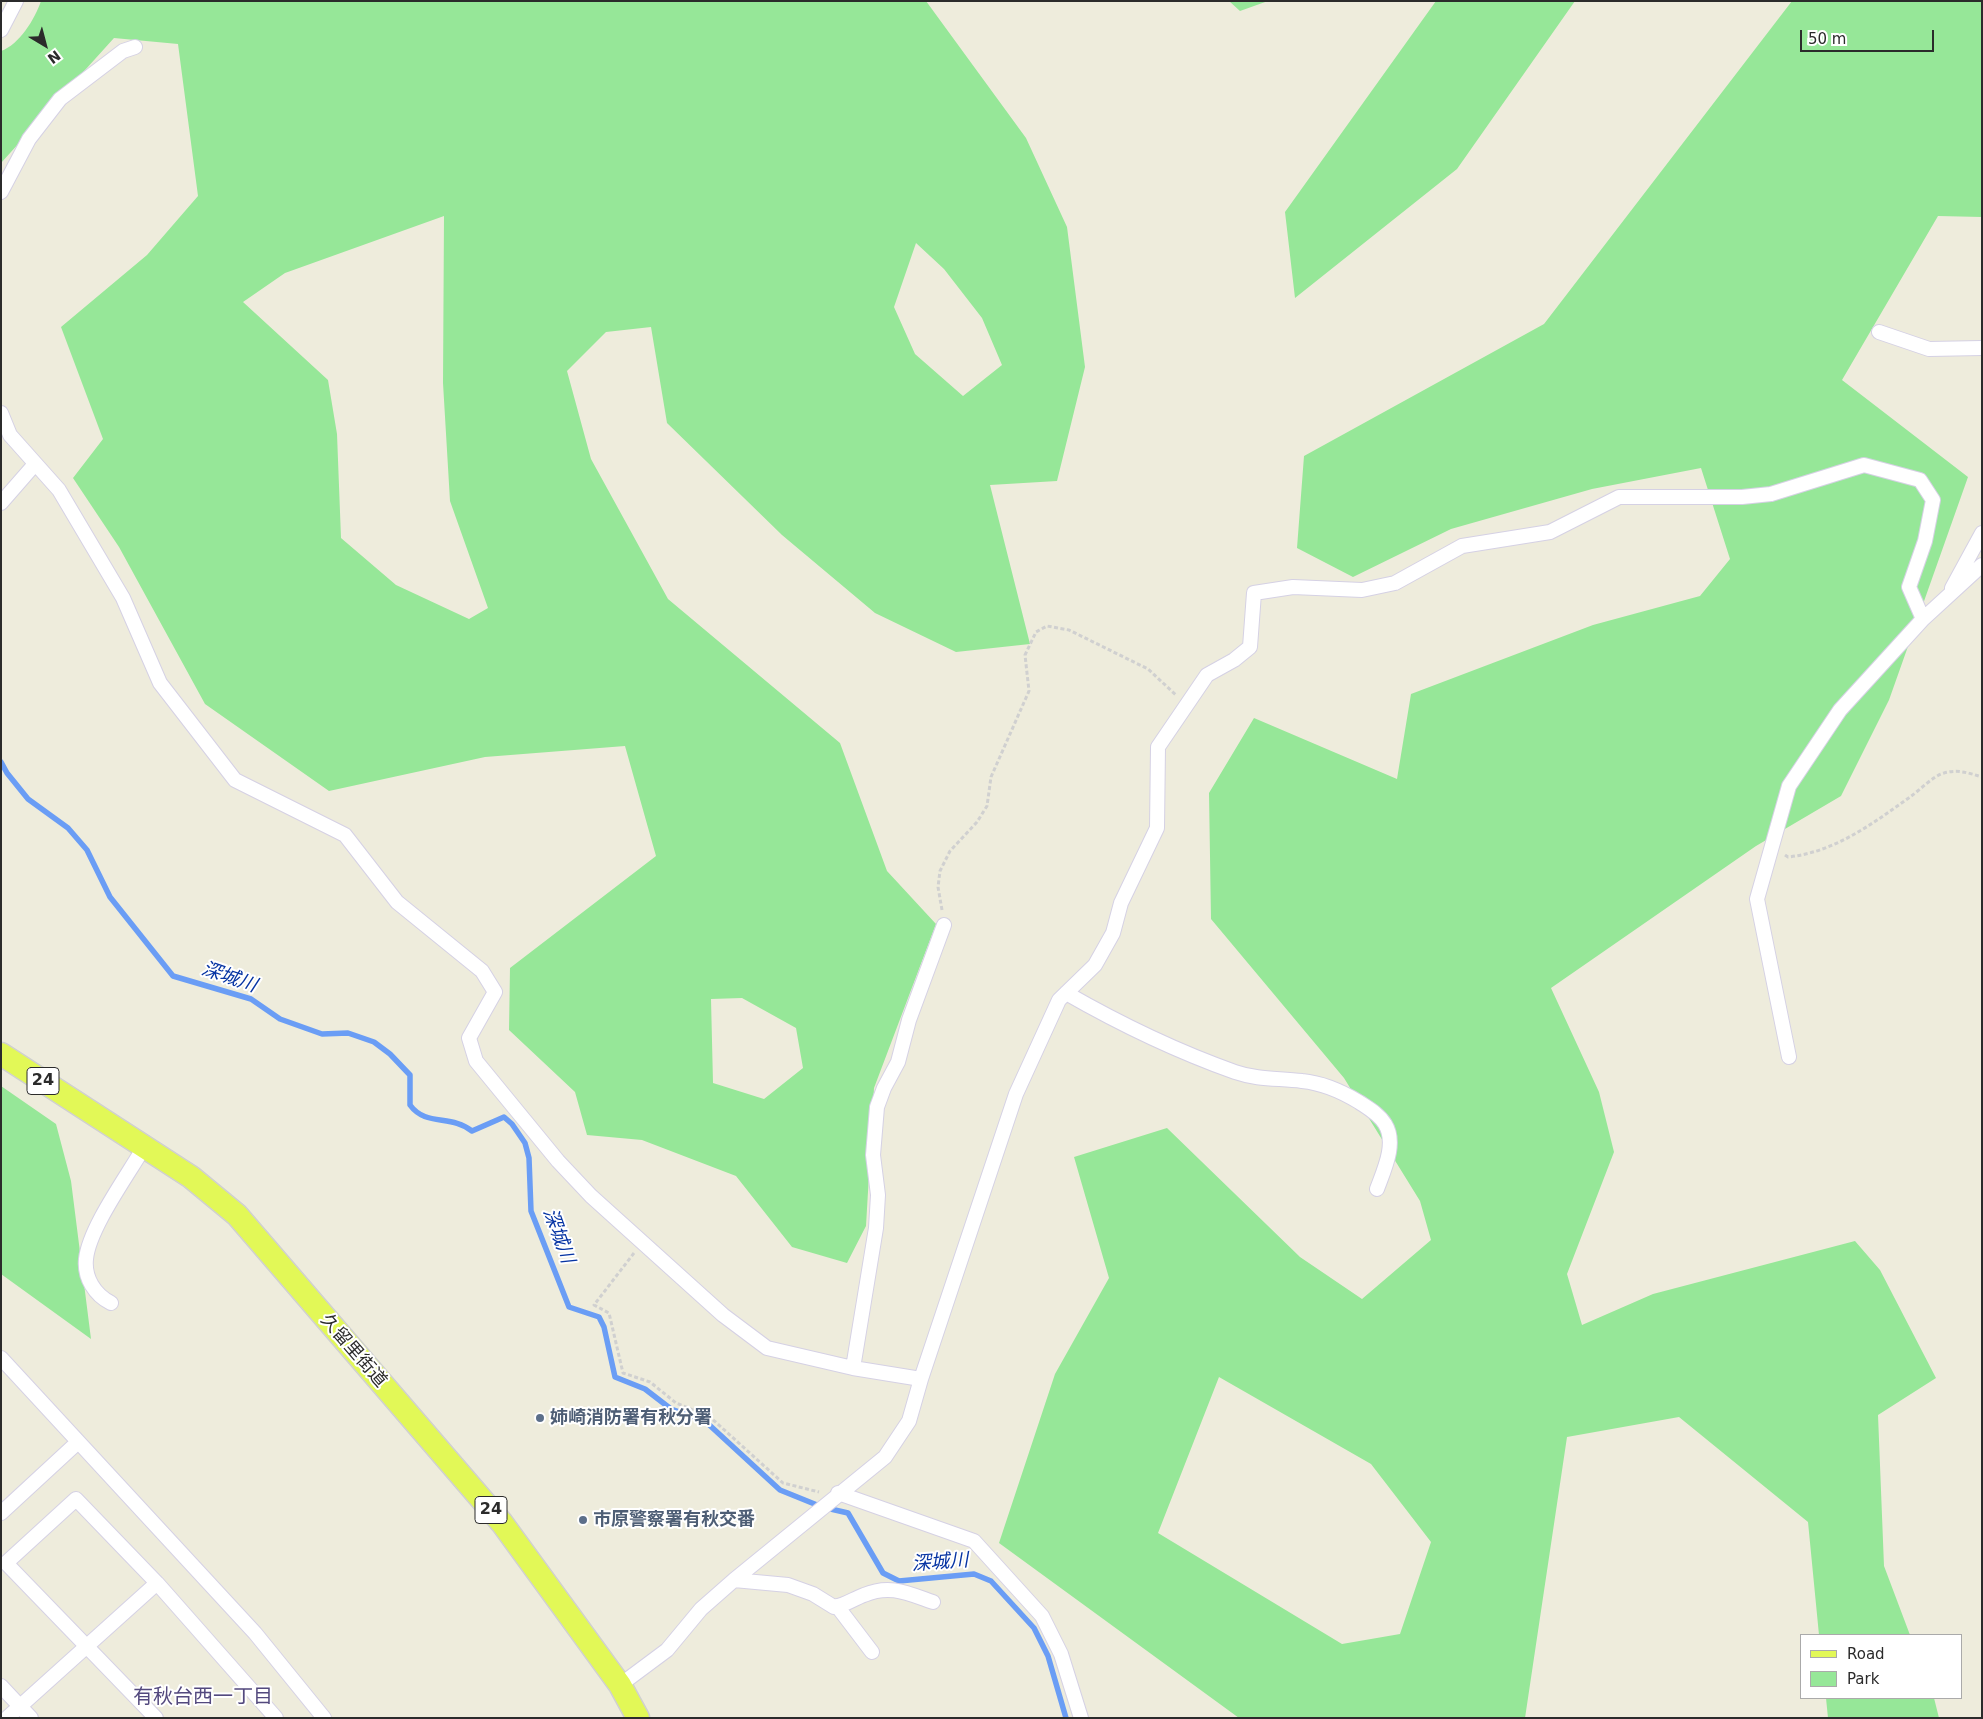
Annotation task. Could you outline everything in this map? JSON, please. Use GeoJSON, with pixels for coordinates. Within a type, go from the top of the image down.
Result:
{"type":"FeatureCollection","features":[{"type":"Feature","properties":{"kind":"main road","name":"久留里街道"},"geometry":{"type":"LineString","coordinates":[[1,1054],[208,1189],[237,1215],[502,1523],[620,1685],[638,1718]]}},
{"type":"Feature","properties":{"kind":"street"},"geometry":{"type":"LineString","coordinates":[[1,30],[16,1]]}},
{"type":"Feature","properties":{"kind":"street"},"geometry":{"type":"LineString","coordinates":[[1,192],[29,139],[60,99],[123,51],[136,47]]}},
{"type":"Feature","properties":{"kind":"street"},"geometry":{"type":"LineString","coordinates":[[1879,332],[1929,349],[1982,348]]}},
{"type":"Feature","properties":{"kind":"street"},"geometry":{"type":"LineString","coordinates":[[1,413],[10,435],[59,490],[123,598],[160,682],[235,780],[345,835],[397,902],[482,971],[495,992],[469,1038],[476,1061],[558,1161],[591,1196],[644,1241],[723,1315],[767,1348],[853,1368],[921,1379]]}},
{"type":"Feature","properties":{"kind":"street"},"geometry":{"type":"LineString","coordinates":[[1,502],[35,464]]}},
{"type":"Feature","properties":{"kind":"street"},"geometry":{"type":"LineString","coordinates":[[620,1685],[667,1650],[701,1609],[734,1580],[838,1493],[885,1457],[909,1422],[921,1379],[1016,1094],[1059,1000],[1095,965],[1114,933],[1121,903],[1157,828],[1158,747],[1207,675],[1234,660],[1250,647],[1254,593],[1293,587],[1362,590],[1386,585],[1395,583],[1462,546],[1550,532],[1619,497],[1742,497],[1771,494],[1864,465],[1920,480],[1933,500],[1924,540],[1909,587],[1922,619]]}},
{"type":"Feature","properties":{"kind":"street"},"geometry":{"type":"LineString","coordinates":[[1946,598],[1982,533]]}},
{"type":"Feature","properties":{"kind":"street"},"geometry":{"type":"LineString","coordinates":[[1789,1057],[1757,899],[1789,786],[1840,710],[1922,619],[1982,565]]}},
{"type":"Feature","properties":{"kind":"street"},"geometry":{"type":"LineString","coordinates":[[853,1368],[876,1228],[878,1195],[873,1155],[877,1107],[884,1088],[898,1062],[909,1020],[944,925]]}},
{"type":"Feature","properties":{"kind":"street"},"geometry":{"type":"LineString","coordinates":[[1066,993],[1121,1024],[1233,1071],[1255,1079],[1303,1081],[1336,1089],[1372,1110],[1385,1124],[1391,1140],[1385,1167],[1377,1189]]}},
{"type":"Feature","properties":{"kind":"street"},"geometry":{"type":"LineString","coordinates":[[111,1302],[99,1297],[88,1278],[86,1260],[92,1237],[144,1147]]}},
{"type":"Feature","properties":{"kind":"street"},"geometry":{"type":"LineString","coordinates":[[1,1358],[255,1633],[324,1718]]}},
{"type":"Feature","properties":{"kind":"street"},"geometry":{"type":"LineString","coordinates":[[1,1514],[78,1442]]}},
{"type":"Feature","properties":{"kind":"street"},"geometry":{"type":"LineString","coordinates":[[838,1493],[974,1541],[1042,1616],[1061,1654],[1081,1718]]}},
{"type":"Feature","properties":{"kind":"street"},"geometry":{"type":"LineString","coordinates":[[156,1718],[6,1563],[76,1499],[157,1583],[276,1718]]}},
{"type":"Feature","properties":{"kind":"street"},"geometry":{"type":"LineString","coordinates":[[734,1580],[788,1585],[837,1606],[872,1652]]}},
{"type":"Feature","properties":{"kind":"street"},"geometry":{"type":"LineString","coordinates":[[7,1718],[157,1583]]}},
{"type":"Feature","properties":{"kind":"street"},"geometry":{"type":"LineString","coordinates":[[837,1606],[885,1588],[933,1602]]}},
{"type":"Feature","properties":{"kind":"street"},"geometry":{"type":"LineString","coordinates":[[1,1686],[31,1718]]}},
{"type":"Feature","properties":{"kind":"path"},"geometry":{"type":"LineString","coordinates":[[944,925],[938,887],[940,871],[950,851],[977,822],[987,806],[990,777],[1029,691],[1025,655],[1036,632],[1047,626],[1078,634],[1148,669],[1187,704]]}},
{"type":"Feature","properties":{"kind":"path"},"geometry":{"type":"LineString","coordinates":[[1773,844],[1788,857],[1833,847],[1882,817],[1943,773],[1960,771],[1982,776]]}},
{"type":"Feature","properties":{"kind":"path"},"geometry":{"type":"LineString","coordinates":[[644,1241],[594,1305],[609,1313],[623,1374],[650,1382],[676,1403],[710,1417],[783,1484],[825,1493],[838,1493]]}},
{"type":"Feature","properties":{"kind":"green space"},"geometry":{"type":"Polygon","coordinates":[[[41,1],[926,1],[1026,138],[1067,227],[1085,367],[1057,481],[990,485],[1030,644],[956,652],[875,613],[782,535],[667,423],[651,327],[606,332],[567,371],[591,459],[668,599],[840,743],[887,871],[936,924],[874,1088],[866,1226],[847,1263],[792,1247],[736,1176],[642,1140],[587,1135],[575,1092],[509,1030],[510,968],[656,856],[625,746],[485,757],[329,791],[205,704],[119,547],[73,478],[103,439],[61,327],[147,255],[198,196],[178,44],[114,38],[1,163],[1,51],[8,48],[26,31],[41,1]],[[444,216],[285,273],[243,302],[328,380],[337,434],[341,538],[396,585],[469,619],[488,608],[450,501],[443,383],[444,216]],[[916,243],[894,307],[915,354],[963,396],[1002,365],[982,318],[944,269],[916,243]],[[742,998],[711,999],[713,1083],[764,1099],[803,1068],[796,1028],[742,998]]]}},
{"type":"Feature","properties":{"kind":"green space"},"geometry":{"type":"Polygon","coordinates":[[[1229,1],[1268,1],[1240,11],[1229,1]]]}},
{"type":"Feature","properties":{"kind":"green space"},"geometry":{"type":"Polygon","coordinates":[[[1436,1],[1575,1],[1457,169],[1295,298],[1285,212],[1436,1]]]}},
{"type":"Feature","properties":{"kind":"green space"},"geometry":{"type":"Polygon","coordinates":[[[1792,1],[1982,1],[1982,217],[1938,216],[1842,380],[1968,477],[1889,700],[1841,796],[1756,846],[1551,988],[1599,1092],[1614,1152],[1567,1274],[1582,1325],[1653,1294],[1855,1241],[1880,1270],[1936,1378],[1878,1415],[1884,1566],[1910,1634],[1819,1634],[1808,1522],[1679,1417],[1567,1437],[1525,1718],[1239,1718],[999,1543],[1055,1374],[1109,1278],[1074,1157],[1167,1128],[1300,1257],[1362,1299],[1431,1240],[1420,1201],[1344,1078],[1211,919],[1209,793],[1254,718],[1397,779],[1411,694],[1593,625],[1700,596],[1730,559],[1701,468],[1592,489],[1451,529],[1353,577],[1297,548],[1304,456],[1544,324],[1792,1]],[[1219,1377],[1158,1533],[1342,1644],[1400,1634],[1431,1542],[1371,1464],[1219,1377]]]}},
{"type":"Feature","properties":{"kind":"green space"},"geometry":{"type":"Polygon","coordinates":[[[1,1086],[56,1124],[71,1181],[91,1339],[1,1274],[1,1086]]]}},
{"type":"Feature","properties":{"kind":"green space"},"geometry":{"type":"Polygon","coordinates":[[[1826,1699],[1934,1699],[1939,1718],[1828,1718],[1826,1699]]]}},
{"type":"Feature","properties":{"kind":"waterway","name":"深城川"},"geometry":{"type":"LineString","coordinates":[[1,762],[7,773],[28,799],[68,828],[87,850],[110,897],[173,976],[251,999],[280,1019],[322,1034],[348,1033],[374,1042],[390,1054],[410,1075],[410,1105],[423,1116],[456,1123],[472,1131],[504,1117],[512,1124],[525,1143],[529,1158],[531,1211],[569,1307],[599,1317],[604,1327],[615,1377],[645,1389],[671,1409],[705,1421],[780,1490],[822,1507],[848,1513],[883,1573],[899,1581],[974,1574],[991,1581],[1034,1628],[1048,1656],[1066,1718]]}},
{"type":"Feature","properties":{"kind":"place","name":"姉崎消防署有秋分署"},"geometry":{"type":"Point","coordinates":[540,1418]}},
{"type":"Feature","properties":{"kind":"place","name":"市原警察署有秋交番"},"geometry":{"type":"Point","coordinates":[583,1520]}},
{"type":"Feature","properties":{"kind":"district","name":"有秋台西一丁目"},"geometry":{"type":"Point","coordinates":[203,1698]}}]}
